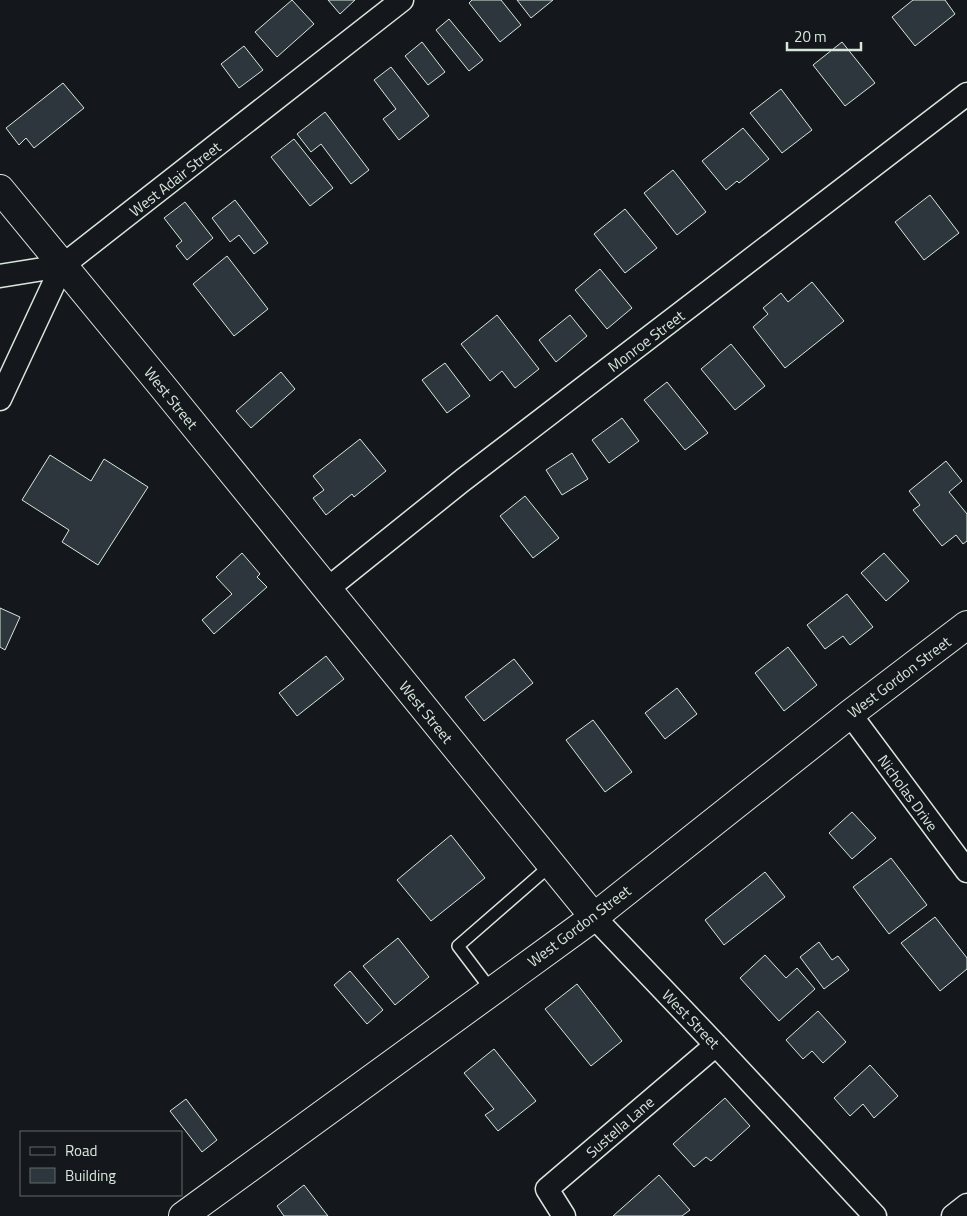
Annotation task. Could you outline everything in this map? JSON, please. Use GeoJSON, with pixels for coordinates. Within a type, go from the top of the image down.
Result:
{"type":"FeatureCollection","features":[{"type":"Feature","properties":{"kind":"street","name":"West Adair Street"},"geometry":{"type":"LineString","coordinates":[[0,400],[62,266],[402,0]]}},
{"type":"Feature","properties":{"kind":"street","name":"Monroe Street"},"geometry":{"type":"LineString","coordinates":[[326,590],[463,480],[967,94]]}},
{"type":"Feature","properties":{"kind":"street","name":"West Street"},"geometry":{"type":"LineString","coordinates":[[0,189],[594,917],[716,1044],[875,1216]]}},
{"type":"Feature","properties":{"kind":"street"},"geometry":{"type":"LineString","coordinates":[[0,276],[62,266]]}},
{"type":"Feature","properties":{"kind":"street","name":"West Gordon Street"},"geometry":{"type":"LineString","coordinates":[[183,1216],[594,917],[850,714],[967,625]]}},
{"type":"Feature","properties":{"kind":"street","name":"Nicholas Drive"},"geometry":{"type":"LineString","coordinates":[[850,714],[967,871]]}},
{"type":"Feature","properties":{"kind":"street","name":"Sustella Lane"},"geometry":{"type":"LineString","coordinates":[[564,1216],[547,1189],[716,1044]]}},
{"type":"Feature","properties":{"kind":"street"},"geometry":{"type":"LineString","coordinates":[[953,1216],[967,1204]]}},
{"type":"Feature","properties":{"kind":"lane"},"geometry":{"type":"LineString","coordinates":[[492,991],[458,946],[551,865]]}},
{"type":"Feature","properties":{"kind":"building"},"geometry":{"type":"Polygon","coordinates":[[[292,0],[314,24],[277,57],[255,32],[292,0]]]}},
{"type":"Feature","properties":{"kind":"building"},"geometry":{"type":"Polygon","coordinates":[[[328,0],[355,0],[340,14],[328,0]]]}},
{"type":"Feature","properties":{"kind":"building"},"geometry":{"type":"Polygon","coordinates":[[[472,0],[501,0],[521,25],[500,42],[469,3],[472,0]]]}},
{"type":"Feature","properties":{"kind":"building"},"geometry":{"type":"Polygon","coordinates":[[[517,0],[553,0],[531,18],[517,0]]]}},
{"type":"Feature","properties":{"kind":"building"},"geometry":{"type":"Polygon","coordinates":[[[913,0],[945,0],[955,14],[915,46],[892,17],[913,0]]]}},
{"type":"Feature","properties":{"kind":"building"},"geometry":{"type":"Polygon","coordinates":[[[449,19],[483,60],[469,71],[436,30],[449,19]]]}},
{"type":"Feature","properties":{"kind":"building"},"geometry":{"type":"Polygon","coordinates":[[[422,42],[445,72],[428,85],[405,56],[422,42]]]}},
{"type":"Feature","properties":{"kind":"building"},"geometry":{"type":"Polygon","coordinates":[[[842,42],[875,83],[845,106],[813,65],[842,42]]]}},
{"type":"Feature","properties":{"kind":"building"},"geometry":{"type":"Polygon","coordinates":[[[244,46],[263,70],[239,88],[221,64],[244,46]]]}},
{"type":"Feature","properties":{"kind":"building"},"geometry":{"type":"Polygon","coordinates":[[[391,67],[429,116],[399,140],[383,119],[396,109],[374,80],[391,67]]]}},
{"type":"Feature","properties":{"kind":"building"},"geometry":{"type":"Polygon","coordinates":[[[63,83],[84,108],[34,148],[26,138],[19,145],[6,128],[63,83]]]}},
{"type":"Feature","properties":{"kind":"building"},"geometry":{"type":"Polygon","coordinates":[[[781,89],[812,130],[782,153],[750,113],[781,89]]]}},
{"type":"Feature","properties":{"kind":"building"},"geometry":{"type":"Polygon","coordinates":[[[325,112],[369,170],[351,184],[321,144],[311,152],[297,134],[325,112]]]}},
{"type":"Feature","properties":{"kind":"building"},"geometry":{"type":"Polygon","coordinates":[[[743,128],[769,159],[739,183],[737,181],[726,190],[702,161],[743,128]]]}},
{"type":"Feature","properties":{"kind":"building"},"geometry":{"type":"Polygon","coordinates":[[[294,139],[333,188],[310,206],[271,157],[294,139]]]}},
{"type":"Feature","properties":{"kind":"building"},"geometry":{"type":"Polygon","coordinates":[[[673,170],[706,212],[677,235],[644,193],[673,170]]]}},
{"type":"Feature","properties":{"kind":"building"},"geometry":{"type":"Polygon","coordinates":[[[930,195],[959,233],[924,260],[895,222],[930,195]]]}},
{"type":"Feature","properties":{"kind":"building"},"geometry":{"type":"Polygon","coordinates":[[[235,200],[268,243],[254,254],[239,235],[230,242],[212,218],[235,200]]]}},
{"type":"Feature","properties":{"kind":"building"},"geometry":{"type":"Polygon","coordinates":[[[185,202],[213,238],[187,260],[176,246],[182,241],[164,218],[185,202]]]}},
{"type":"Feature","properties":{"kind":"building"},"geometry":{"type":"Polygon","coordinates":[[[625,209],[657,248],[625,273],[594,234],[625,209]]]}},
{"type":"Feature","properties":{"kind":"building"},"geometry":{"type":"Polygon","coordinates":[[[227,256],[268,309],[234,336],[193,284],[227,256]]]}},
{"type":"Feature","properties":{"kind":"building"},"geometry":{"type":"Polygon","coordinates":[[[600,269],[632,308],[607,329],[575,290],[600,269]]]}},
{"type":"Feature","properties":{"kind":"building"},"geometry":{"type":"Polygon","coordinates":[[[812,282],[844,321],[785,368],[753,327],[768,314],[763,308],[781,293],[788,302],[812,282]]]}},
{"type":"Feature","properties":{"kind":"building"},"geometry":{"type":"Polygon","coordinates":[[[497,315],[539,369],[515,388],[502,371],[490,381],[461,344],[497,315]]]}},
{"type":"Feature","properties":{"kind":"building"},"geometry":{"type":"Polygon","coordinates":[[[570,315],[587,336],[556,362],[539,340],[570,315]]]}},
{"type":"Feature","properties":{"kind":"building"},"geometry":{"type":"Polygon","coordinates":[[[731,344],[765,386],[735,410],[701,369],[731,344]]]}},
{"type":"Feature","properties":{"kind":"building"},"geometry":{"type":"Polygon","coordinates":[[[445,363],[470,396],[447,413],[422,380],[445,363]]]}},
{"type":"Feature","properties":{"kind":"building"},"geometry":{"type":"Polygon","coordinates":[[[281,372],[295,389],[251,428],[236,411],[281,372]]]}},
{"type":"Feature","properties":{"kind":"building"},"geometry":{"type":"Polygon","coordinates":[[[667,382],[708,433],[685,450],[644,400],[667,382]]]}},
{"type":"Feature","properties":{"kind":"building"},"geometry":{"type":"Polygon","coordinates":[[[622,418],[639,441],[609,463],[592,440],[622,418]]]}},
{"type":"Feature","properties":{"kind":"building"},"geometry":{"type":"Polygon","coordinates":[[[360,439],[386,471],[354,497],[352,494],[326,515],[313,498],[324,490],[313,476],[360,439]]]}},
{"type":"Feature","properties":{"kind":"building"},"geometry":{"type":"Polygon","coordinates":[[[572,453],[588,479],[562,495],[546,470],[572,453]]]}},
{"type":"Feature","properties":{"kind":"building"},"geometry":{"type":"Polygon","coordinates":[[[50,455],[91,481],[104,459],[148,487],[98,565],[62,542],[69,530],[22,500],[50,455]]]}},
{"type":"Feature","properties":{"kind":"building"},"geometry":{"type":"Polygon","coordinates":[[[946,461],[962,481],[949,492],[967,514],[967,541],[963,544],[956,535],[942,546],[913,510],[920,505],[909,491],[946,461]]]}},
{"type":"Feature","properties":{"kind":"building"},"geometry":{"type":"Polygon","coordinates":[[[525,496],[559,538],[533,558],[500,516],[525,496]]]}},
{"type":"Feature","properties":{"kind":"building"},"geometry":{"type":"Polygon","coordinates":[[[242,553],[260,574],[257,577],[267,587],[214,634],[202,620],[232,594],[216,577],[242,553]]]}},
{"type":"Feature","properties":{"kind":"building"},"geometry":{"type":"Polygon","coordinates":[[[884,553],[909,581],[886,601],[861,573],[884,553]]]}},
{"type":"Feature","properties":{"kind":"building"},"geometry":{"type":"Polygon","coordinates":[[[847,594],[873,627],[850,645],[843,636],[825,649],[807,625],[847,594]]]}},
{"type":"Feature","properties":{"kind":"building"},"geometry":{"type":"Polygon","coordinates":[[[0,608],[20,617],[5,650],[0,647],[0,608]]]}},
{"type":"Feature","properties":{"kind":"building"},"geometry":{"type":"Polygon","coordinates":[[[788,647],[817,685],[784,711],[755,673],[788,647]]]}},
{"type":"Feature","properties":{"kind":"building"},"geometry":{"type":"Polygon","coordinates":[[[326,656],[344,679],[297,716],[279,693],[326,656]]]}},
{"type":"Feature","properties":{"kind":"building"},"geometry":{"type":"Polygon","coordinates":[[[514,659],[533,683],[484,721],[465,697],[514,659]]]}},
{"type":"Feature","properties":{"kind":"building"},"geometry":{"type":"Polygon","coordinates":[[[677,688],[697,714],[665,739],[645,713],[677,688]]]}},
{"type":"Feature","properties":{"kind":"building"},"geometry":{"type":"Polygon","coordinates":[[[593,720],[632,772],[605,792],[566,740],[593,720]]]}},
{"type":"Feature","properties":{"kind":"building"},"geometry":{"type":"Polygon","coordinates":[[[852,812],[876,838],[852,859],[829,833],[852,812]]]}},
{"type":"Feature","properties":{"kind":"building"},"geometry":{"type":"Polygon","coordinates":[[[451,835],[485,878],[431,921],[397,880],[451,835]]]}},
{"type":"Feature","properties":{"kind":"building"},"geometry":{"type":"Polygon","coordinates":[[[891,858],[927,905],[889,934],[853,887],[891,858]]]}},
{"type":"Feature","properties":{"kind":"building"},"geometry":{"type":"Polygon","coordinates":[[[765,872],[785,897],[724,945],[705,920],[765,872]]]}},
{"type":"Feature","properties":{"kind":"building"},"geometry":{"type":"Polygon","coordinates":[[[935,917],[967,958],[967,969],[940,991],[901,943],[935,917]]]}},
{"type":"Feature","properties":{"kind":"building"},"geometry":{"type":"Polygon","coordinates":[[[398,938],[429,977],[395,1005],[363,966],[398,938]]]}},
{"type":"Feature","properties":{"kind":"building"},"geometry":{"type":"Polygon","coordinates":[[[819,942],[832,960],[838,956],[849,970],[824,989],[800,957],[819,942]]]}},
{"type":"Feature","properties":{"kind":"building"},"geometry":{"type":"Polygon","coordinates":[[[765,955],[786,978],[797,968],[815,989],[779,1021],[740,978],[765,955]]]}},
{"type":"Feature","properties":{"kind":"building"},"geometry":{"type":"Polygon","coordinates":[[[350,971],[383,1010],[367,1024],[334,985],[350,971]]]}},
{"type":"Feature","properties":{"kind":"building"},"geometry":{"type":"Polygon","coordinates":[[[577,984],[622,1041],[591,1066],[545,1009],[577,984]]]}},
{"type":"Feature","properties":{"kind":"building"},"geometry":{"type":"Polygon","coordinates":[[[818,1011],[846,1042],[823,1063],[812,1051],[803,1059],[786,1040],[818,1011]]]}},
{"type":"Feature","properties":{"kind":"building"},"geometry":{"type":"Polygon","coordinates":[[[494,1049],[536,1101],[498,1131],[485,1115],[494,1109],[464,1073],[494,1049]]]}},
{"type":"Feature","properties":{"kind":"building"},"geometry":{"type":"Polygon","coordinates":[[[870,1065],[898,1096],[874,1118],[863,1104],[850,1116],[834,1098],[870,1065]]]}},
{"type":"Feature","properties":{"kind":"building"},"geometry":{"type":"Polygon","coordinates":[[[725,1098],[750,1126],[711,1161],[706,1157],[694,1167],[673,1144],[725,1098]]]}},
{"type":"Feature","properties":{"kind":"building"},"geometry":{"type":"Polygon","coordinates":[[[186,1099],[217,1140],[202,1152],[170,1111],[186,1099]]]}},
{"type":"Feature","properties":{"kind":"building"},"geometry":{"type":"Polygon","coordinates":[[[659,1175],[690,1210],[682,1216],[613,1216],[659,1175]]]}},
{"type":"Feature","properties":{"kind":"building"},"geometry":{"type":"Polygon","coordinates":[[[304,1185],[328,1216],[284,1216],[277,1206],[304,1185]]]}}]}
